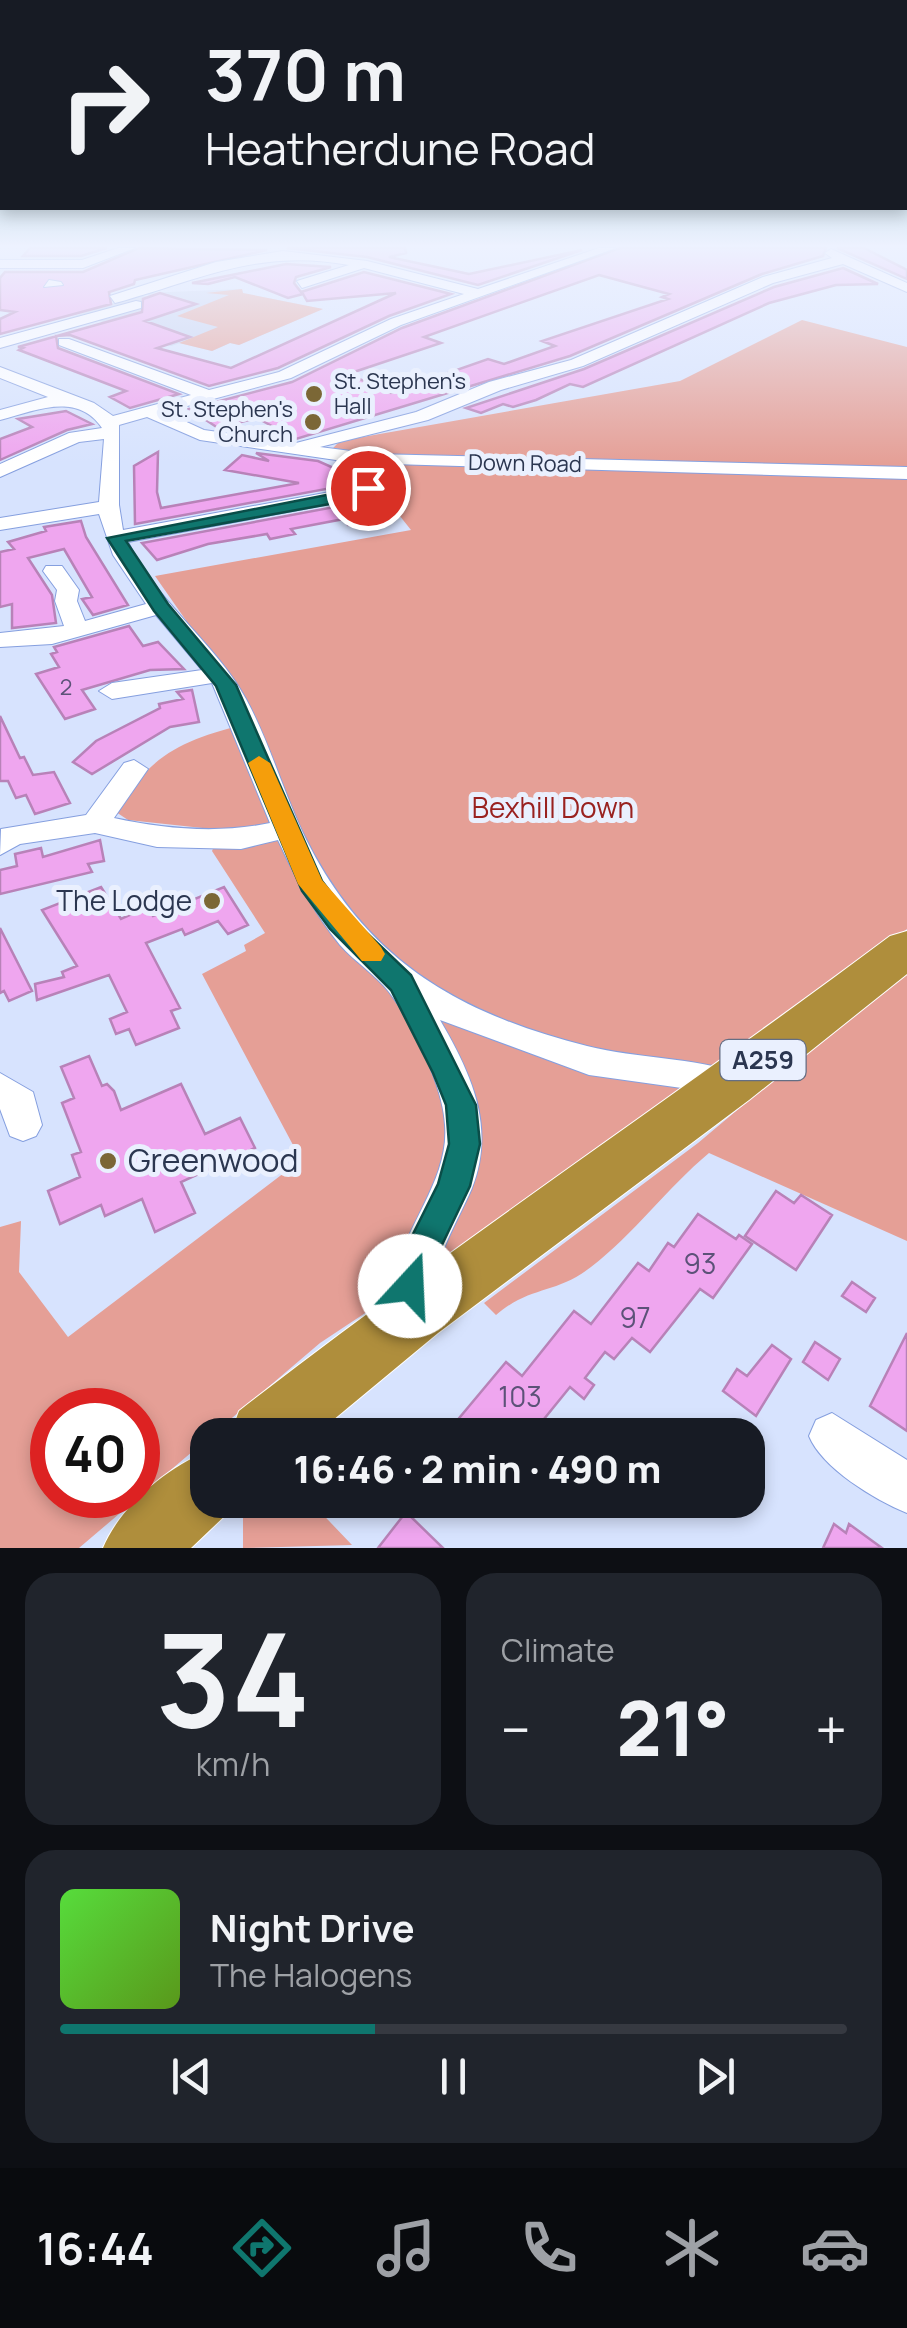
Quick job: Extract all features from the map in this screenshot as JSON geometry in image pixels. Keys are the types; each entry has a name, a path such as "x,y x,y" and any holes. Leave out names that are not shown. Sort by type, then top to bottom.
{"highway":[{"name":"A259","path":"284,1418 416,1312 730,1085 907,948"},
{"path":"138,1548 190,1501"}],"street":[{"path":"0,343 75,320"},
{"path":"0,471 75,438 150,412 284,375 401,320"},
{"path":"297,449 422,416 495,386 577,363 675,320"},
{"path":"64,342 209,396"},
{"path":"0,372 65,398 111,427"},
{"path":"0,415 65,398"},
{"name":"Down Road","path":"150,412 200,435 344,458 907,472"},
{"path":"111,427 105,506 116,538 161,607 217,674 237,708 311,884 340,922 401,983 461,1105 464,1144 454,1186 414,1266 410,1286 416,1312"},
{"path":"322,453 344,435"},
{"path":"116,538 365,492 368,488 344,458"},
{"path":"0,524 105,506"},
{"path":"54,571 68,590 66,602 77,630"},
{"path":"0,640 77,630 161,607"},
{"path":"112,691 138,682 217,674"},
{"path":"95,823 134,769"},
{"path":"4,835 95,823 157,837 240,839 285,829"},
{"path":"401,983 481,1022 590,1061 708,1076 730,1085"},
{"path":"0,1088 20,1103 24,1125"},
{"path":"832,1436 907,1489"}],"shaded area":[{"path":"62,320 96,320 13,344 4,340"},
{"path":"98,320 297,320 239,345 230,343 212,351 180,343 171,346"}],"green space":[{"path":"193,320 297,320 239,345 230,343 212,351 179,343 218,327"},
{"name":"Bexhill Down","path":"802,320 907,347 907,929 875,953 907,975 907,1241 709,1153 622,1240 578,1276 521,1299 496,1315 484,1303 698,1143 767,1085 442,1262 320,1343 232,1418 190,1418 190,1454 160,1479 160,1388 30,1388 30,1518 114,1518 79,1548 0,1548 0,1227 21,1221 19,1272 68,1337 301,1160 202,974 246,951 244,945 265,933 212,851 221,830 128,820 116,812 143,775 172,751 207,735 250,723 236,692 155,576 411,530 361,467 365,454 333,448 340,441 680,381"},
{"path":"243,1518 326,1518 352,1545 243,1548"}],"building":[{"path":"0,320 51,320 0,334"},
{"path":"113,320 147,320 190,337 157,348 231,368 336,320 380,320 278,368 209,386 70,335 57,336"},
{"path":"423,320 471,320 424,337 441,343 348,374 391,393 488,359 504,364 555,346 542,341 604,320 654,320 570,356 296,439 257,418 218,428 189,409 292,382"},
{"path":"697,320 731,320 583,387 570,384 536,400 513,407 503,404 481,413 466,408 584,369"},
{"path":"56,336 58,348 179,394 130,408 110,397 126,391 18,347"},
{"path":"66,411 92,424 67,430 0,460 0,439 32,427 18,419"},
{"path":"158,452 157,492 161,508 299,483 225,470 242,455 269,461 256,453 318,461 336,469 348,485 135,524 134,466"},
{"path":"361,502 374,517 365,519 367,522 348,525 344,519 291,529 295,534 270,539 267,534 208,544 157,560 142,543"},
{"path":"81,521 86,537 128,605 93,615 82,599 92,597 64,549 28,558 52,595 56,623 12,628 12,604 0,607 0,552 14,549 8,542 46,531 44,527"},
{"path":"129,626 143,646 158,642 184,669 150,670 82,690 95,709 65,719 36,674 59,667 51,654 57,652 54,647"},
{"path":"192,690 199,722 170,727 92,774 73,762 96,741 160,708 159,704 183,699 177,692"},
{"path":"0,716 20,758 24,757 33,775 54,772 70,803 35,814 26,795 16,798 8,781 0,781"},
{"path":"100,840 104,861 88,864 92,872 0,894 0,870 17,866 15,854 41,848 43,857"},
{"path":"101,887 121,919 147,907 153,916 224,887 248,925 228,934 218,921 185,935 182,929 146,943 180,1008 171,1011 179,1028 136,1045 129,1029 116,1034 110,1019 127,1012 109,975 37,1000 35,984 64,977 62,972 77,966 42,910"},
{"path":"0,928 32,991 9,1001 4,991 0,993"},
{"name":"Greenwood","path":"89,1056 102,1086 107,1084 114,1091 121,1110 181,1084 205,1134 240,1118 255,1148 181,1182 195,1213 155,1232 142,1199 105,1216 101,1205 60,1224 48,1191 80,1177 72,1155 81,1152 62,1103 74,1098 61,1067"},
{"path":"776,1191 794,1203 801,1195 832,1215 796,1270 745,1236"},
{"path":"698,1214 736,1239 739,1235 752,1244 713,1298 700,1289 650,1352 632,1338 614,1359 605,1352 585,1378 594,1385 584,1399 570,1387 545,1418 459,1418 506,1362 522,1376 574,1311 591,1324 638,1263 649,1271 668,1243 674,1247"},
{"path":"852,1282 875,1298 866,1312 842,1296"},
{"path":"907,1333 907,1431 870,1406"},
{"path":"815,1342 840,1359 828,1380 803,1362"},
{"path":"772,1345 791,1359 756,1416 723,1391 737,1369 747,1376"},
{"path":"401,1518 412,1518 443,1548 378,1548"},
{"path":"834,1524 846,1533 849,1524 882,1548 823,1548"}],"slow traffic":[{"path":"259,763 311,884 340,922 372,954"}],"place":[{"name":"St. Stephen's Hall","path":"314,394"},
{"name":"St. Stephen's Church","path":"313,422"},
{"name":"The Lodge","path":"212,901"},
{"name":"Greenwood","path":"108,1161"}],"route":[{"path":"368,488 357,494 116,538 161,607 226,685 311,884 340,922 401,983 461,1105 464,1144 454,1186 414,1266 410,1286"}]}
